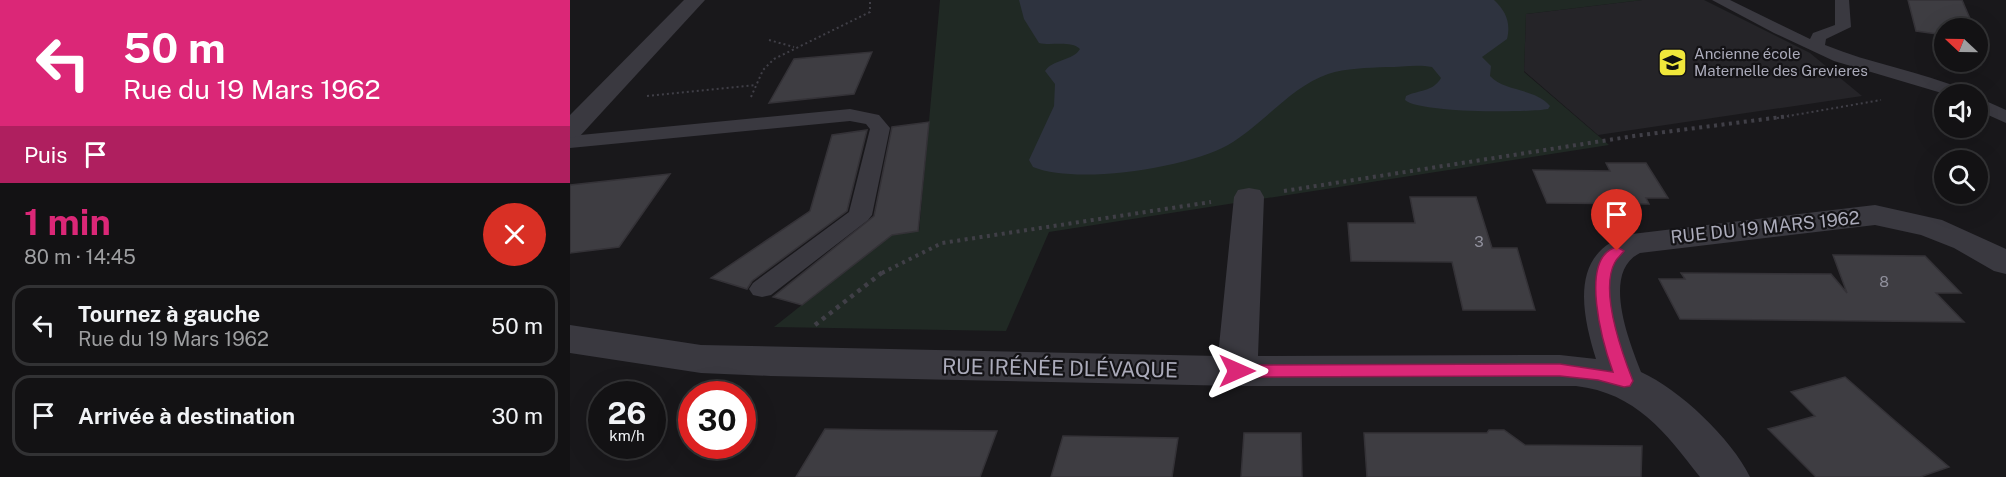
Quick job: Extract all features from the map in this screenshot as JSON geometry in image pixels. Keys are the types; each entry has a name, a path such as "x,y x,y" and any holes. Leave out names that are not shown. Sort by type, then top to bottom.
{"street":[{"path":"570,130 695,0"},
{"path":"1237,371 1249,197"},
{"name":"RUE DU 19 MARS 1962","path":"1624,381 1609,339 1604,274 1609,260 1617,251 1632,244 1875,215 1931,227 1966,241 2006,263"},
{"name":"RUE IRÉNÉE DLÉVAQUE","path":"570,339 701,359 771,362 1237,371 1560,370 1598,374 1624,381 1649,396 1678,422 1728,477"}],"lane":[{"path":"1719,0 1791,36 1840,57 1934,86"},
{"path":"1816,45 1819,36 1843,27 1842,0"},
{"path":"1988,108 2006,117"},
{"path":"570,142 850,115 872,119 880,128 860,214 762,289"}],"path":[{"path":"769,40 795,47"},
{"path":"598,101 756,85"},
{"path":"771,362 890,267 942,243 1129,212 1249,197 1634,136 1801,115 1934,94"}],"shaded area":[{"path":"940,0 1642,0 1526,14 1524,72 1609,145 1049,232 1006,331 774,327 890,235 919,231"},
{"name":"Ancienne école Maternelle des Grevieres","path":"1642,0 1704,0 1810,53 1862,96 1598,135 1524,71 1526,14"}],"water":[{"path":"1019,0 1494,0 1502,8 1508,33 1507,39 1482,57 1491,66 1490,76 1504,85 1544,100 1550,106 1548,109 1518,111 1451,110 1430,107 1405,100 1406,96 1438,83 1441,78 1432,67 1349,69 1314,80 1289,97 1241,137 1210,153 1160,167 1132,171 1103,174 1052,172 1033,167 1029,160 1054,106 1055,84 1045,71 1053,64 1073,56 1080,49 1066,44 1039,43 1024,19"}],"building":[{"path":"1908,0 1962,0 1970,18 1934,18 1934,34 1916,31"},
{"path":"872,52 854,94 769,103 794,59"},
{"path":"929,122 918,231 892,235 802,305 773,297 874,216 892,127"},
{"path":"867,130 847,211 752,281 747,289 711,278 810,211 832,135"},
{"path":"1606,163 1646,163 1668,198 1646,198 1649,204 1547,203 1533,170 1610,171"},
{"path":"670,174 619,247 570,253 570,185"},
{"path":"1410,197 1476,197 1492,248 1517,248 1535,310 1463,310 1452,262 1351,261 1348,223 1415,223"},
{"path":"1833,255 1925,256 1961,293 1936,293 1964,322 1680,319 1659,279 1685,279 1681,273 1831,274 1847,293"},
{"path":"1845,377 1949,467 1920,477 1816,477 1768,429 1815,416 1791,392"},
{"path":"825,429 997,431 980,477 796,477"},
{"path":"1489,430 1504,430 1525,445 1642,446 1641,477 1367,477 1364,433 1487,433"},
{"path":"1244,433 1301,433 1302,477 1241,477"},
{"path":"1063,436 1178,438 1172,477 1051,477"}],"place":[{"name":"Ancienne école Maternelle des Grevieres","path":"1673,62"}],"route":[{"path":"1237,371 1560,370 1598,374 1624,381 1609,339 1604,303 1604,274 1609,260 1617,251"}]}
